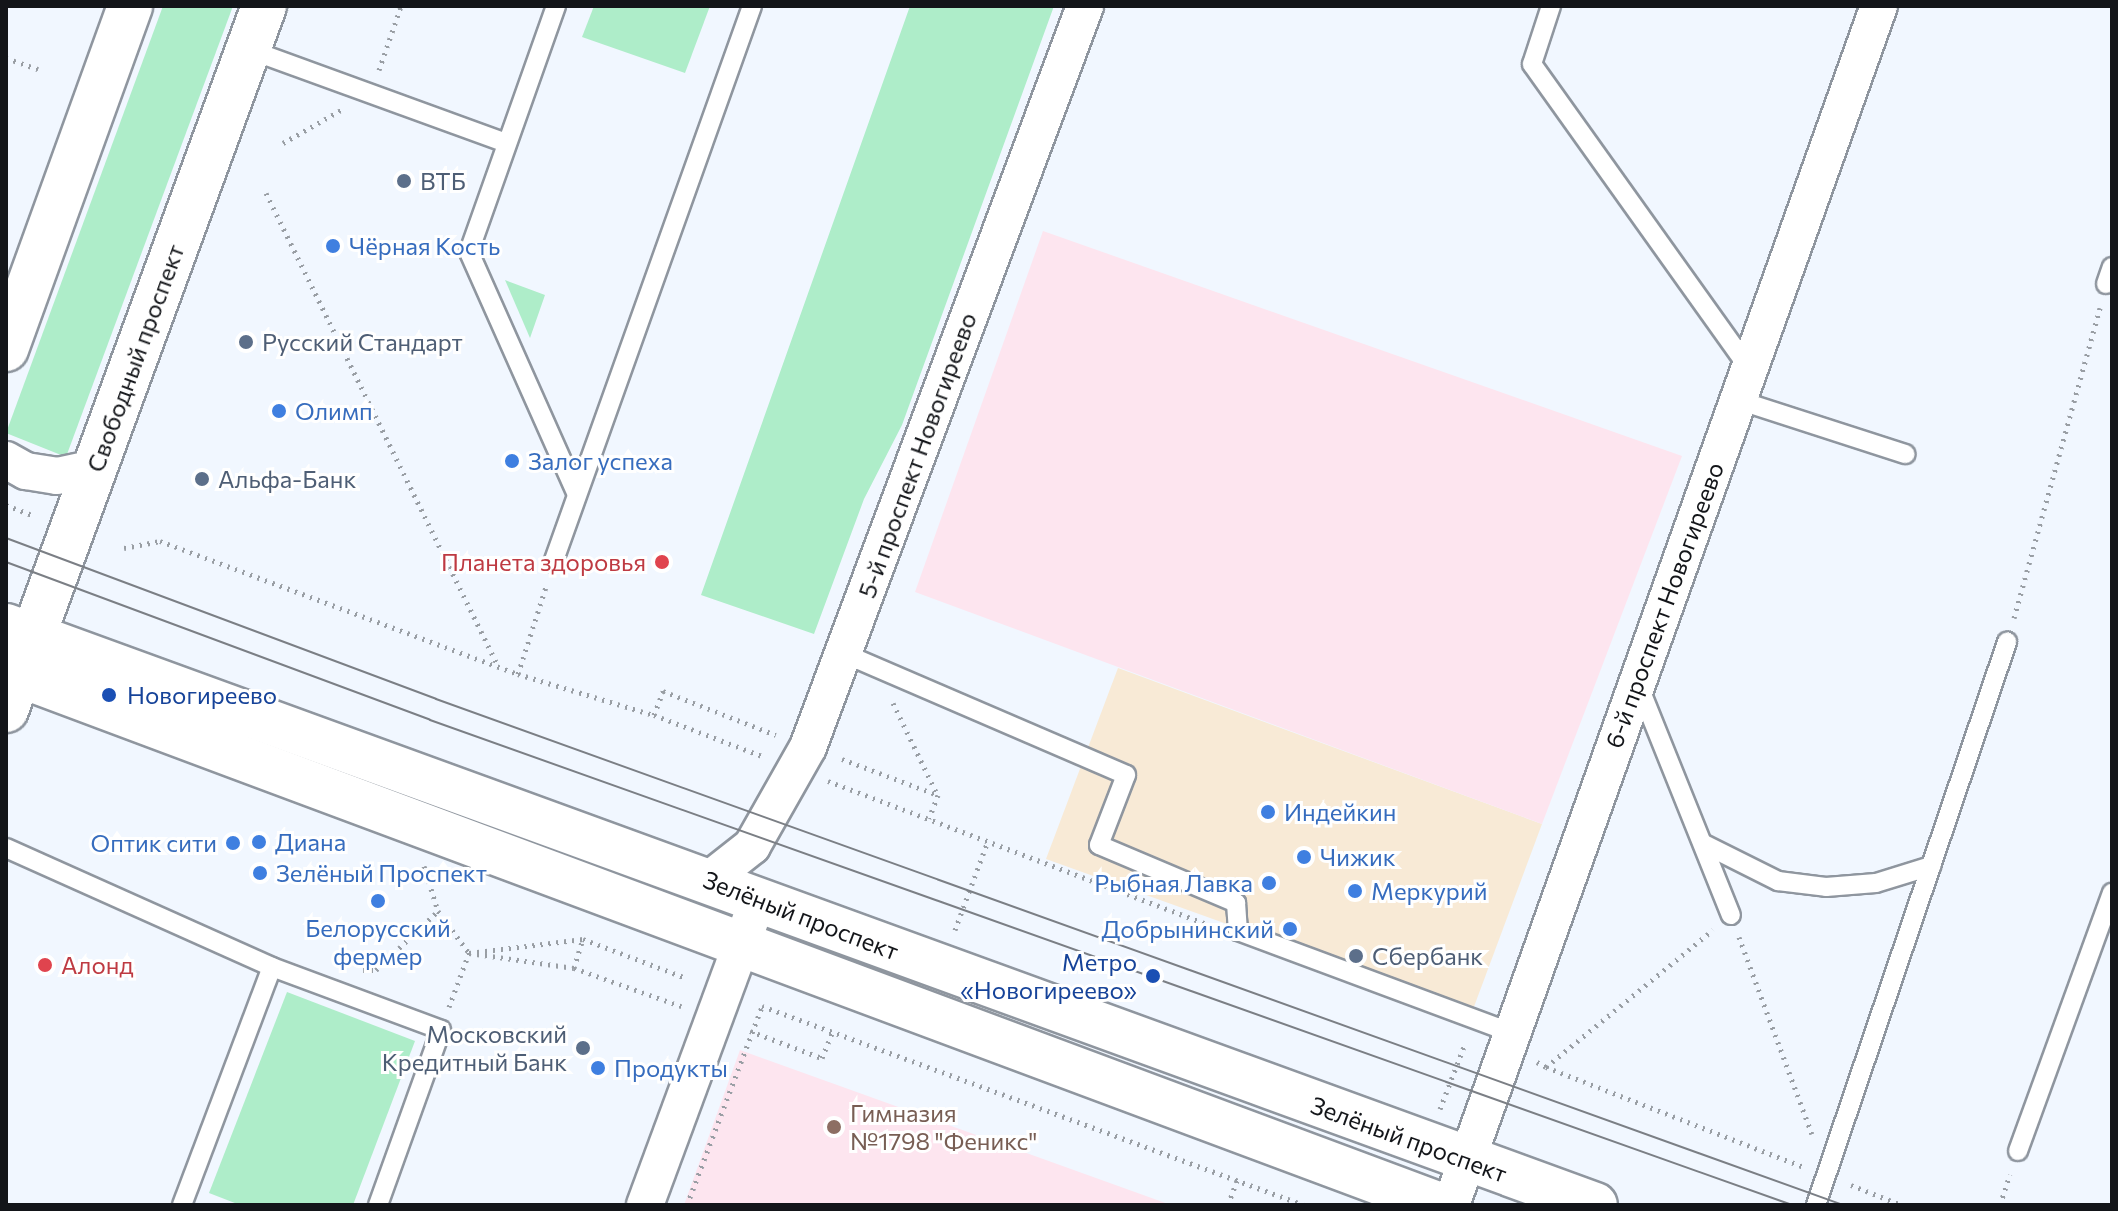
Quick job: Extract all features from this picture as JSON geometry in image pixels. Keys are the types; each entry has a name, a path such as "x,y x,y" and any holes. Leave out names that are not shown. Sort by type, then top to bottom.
{"main road":[{"path":"6,349 130,6"},
{"name":"Свободный проспект","path":"14,663 94,468 264,6"},
{"name":"Зелёный проспект","path":"14,663 709,880 1464,1160 1595,1205"},
{"name":"Зелёный проспект","path":"14,663 741,944 1440,1205"}],"street":[{"name":"5-й проспект Новогиреево","path":"709,880 752,846 860,660 1085,6"},
{"name":"6-й проспект Новогиреево","path":"1451,1205 1464,1160 1879,6"},
{"path":"6,460 26,471 57,476 94,468"},
{"path":"645,1205 758,899"}],"lane":[{"path":"556,6 469,252 576,492"},
{"path":"553,563 752,6"},
{"path":"1551,6 1532,64 1743,384 1905,454"},
{"path":"248,49 506,143"},
{"path":"1816,1205 2007,642"},
{"path":"860,660 1126,775 1099,845 1236,903 1238,931 1508,1039"},
{"path":"1636,681 1731,915"},
{"path":"1704,844 1778,881 1826,887 1876,883 1931,866"},
{"path":"6,848 272,967 441,1030 378,1205"},
{"path":"2018,1151 2112,893"},
{"path":"182,1205 272,967"}],"path":[{"path":"283,143 371,93 401,6"},
{"path":"6,58 38,69"},
{"path":"266,193 498,666"},
{"path":"2007,642 2109,276"},
{"path":"6,505 43,518"},
{"path":"124,548 160,541 518,674 654,715 764,757"},
{"path":"518,674 553,563"},
{"path":"860,660 938,795"},
{"path":"822,779 910,811"},
{"path":"424,865 438,911 469,953 574,968 688,1008"},
{"path":"346,969 376,970 438,911"},
{"path":"1546,1067 1731,915 1827,1176"},
{"path":"469,953 583,939 686,978"},
{"path":"574,968 583,939"},
{"path":"441,1030 469,953"},
{"path":"687,1205 762,1006 1304,1205"},
{"path":"748,1031 822,1058 833,1031"},
{"path":"1435,1121 1467,1038"},
{"path":"1508,1039 1546,1067 1902,1205"},
{"path":"1228,1205 1237,1180"}],"shaded area":[{"path":"1043,231 1682,456 1542,824 915,592"},
{"path":"1118,668 1542,824 1472,1012 1046,859"},
{"name":"Гимназия №1798 \"Феникс\"","path":"740,1050 1171,1205 684,1205"}],"green space":[{"path":"163,6 233,6 66,457 6,433"},
{"path":"594,6 710,6 685,73 582,37"},
{"path":"910,6 1054,6 902,425 864,499 814,634 701,595"},
{"path":"505,280 545,295 530,338"},
{"path":"287,992 415,1041 353,1205 240,1205 209,1193"}],"tram line":[{"path":"6,538 436,699 1843,1205"},
{"path":"6,562 430,720 1792,1205"}],"place":[{"name":"ВТБ","path":"404,181"},
{"name":"Чёрная Кость","path":"333,246"},
{"name":"Русский Стандарт","path":"246,342"},
{"name":"Олимп","path":"279,411"},
{"name":"Залог успеха","path":"512,461"},
{"name":"Альфа-Банк","path":"202,479"},
{"name":"Планета здоровья","path":"662,562"},
{"name":"Новогиреево","path":"109,695"},
{"name":"Индейкин","path":"1268,812"},
{"name":"Диана","path":"259,842"},
{"name":"Оптик сити","path":"233,843"},
{"name":"Чижик","path":"1304,857"},
{"name":"Зелёный Проспект","path":"260,873"},
{"name":"Рыбная Лавка","path":"1269,883"},
{"name":"Меркурий","path":"1355,891"},
{"name":"Белорусский фермер","path":"378,901"},
{"name":"Добрынинский","path":"1290,929"},
{"name":"Сбербанк","path":"1356,956"},
{"name":"Алонд","path":"45,965"},
{"name":"Метро «Новогиреево»","path":"1153,976"},
{"name":"Московский Кредитный Банк","path":"583,1048"},
{"name":"Продукты","path":"598,1068"},
{"name":"Гимназия №1798 \"Феникс\"","path":"834,1127"}]}
